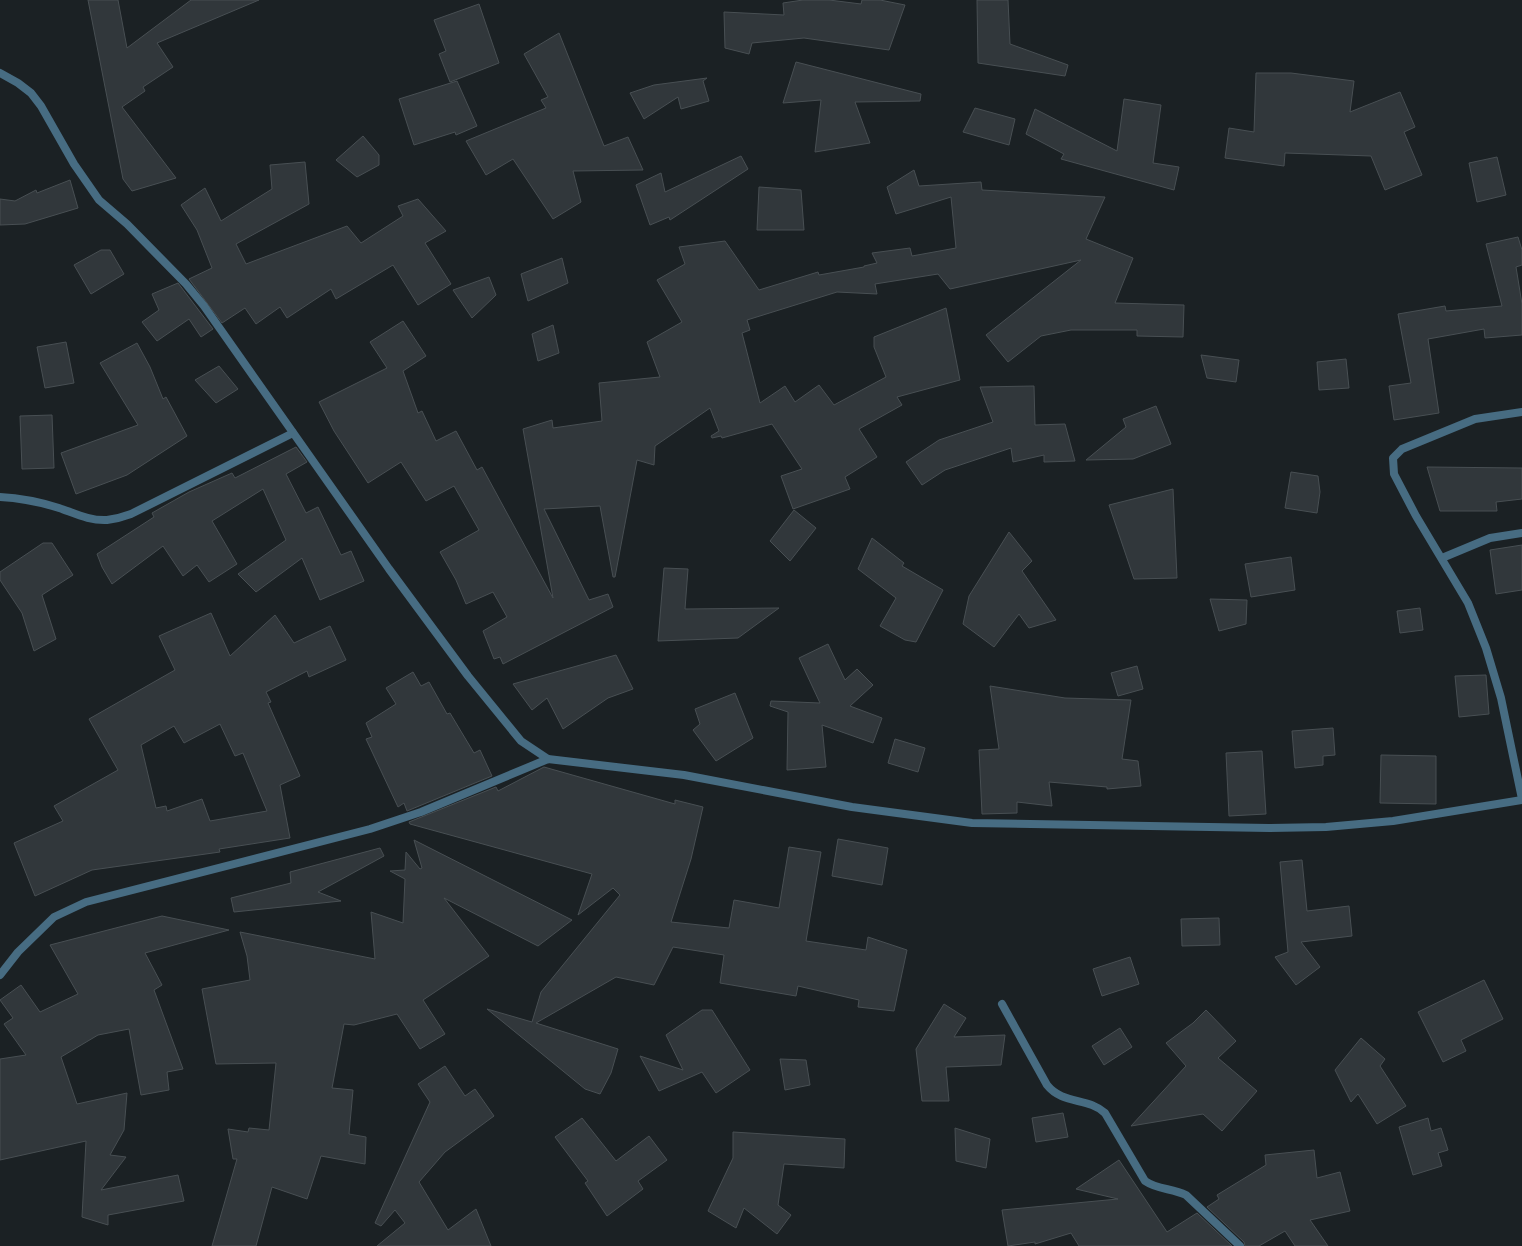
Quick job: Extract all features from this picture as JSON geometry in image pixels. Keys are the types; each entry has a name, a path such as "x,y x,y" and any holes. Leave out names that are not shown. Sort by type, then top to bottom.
{"street":[{"path":"0,73 18,82 32,93 74,164 99,200 127,224 186,284 222,330 389,569 473,682 522,741 548,759 684,775 852,807 972,823 1269,828 1326,826 1393,821 1522,800 1500,698 1486,648 1468,603 1416,516 1394,474 1393,458 1402,449 1475,419 1522,412"},
{"path":"0,497 57,507 90,519 106,520 119,518 131,514 293,433"},
{"path":"1442,558 1490,538 1522,533"},
{"path":"0,975 18,952 54,917 86,902 370,829 421,812 548,759"},
{"path":"1002,1004 1047,1085 1054,1094 1063,1098 1098,1107 1105,1113 1145,1181 1154,1188 1177,1191 1186,1195 1240,1246"}],"building":[{"path":"88,0 118,0 127,48 191,0 259,0 157,43 173,67 143,87 145,91 122,107 176,178 132,191 123,179"},
{"path":"803,0 829,0 861,4 862,0 880,0 905,5 889,50 804,38 752,43 749,54 725,48 724,12 784,15 783,3"},
{"path":"977,0 1008,0 1010,44 1068,65 1065,76 978,63"},
{"path":"479,4 499,63 450,82 439,54 446,51 434,20"},
{"path":"559,33 604,146 628,137 643,170 573,171 581,202 553,219 513,159 486,175 466,141 546,108 541,100 548,97 524,54"},
{"path":"796,62 921,94 920,101 855,102 870,143 815,152 821,100 783,103"},
{"path":"1256,73 1291,73 1354,81 1350,112 1400,92 1415,127 1404,132 1422,175 1385,190 1371,156 1285,153 1284,166 1225,158 1229,128 1254,132"},
{"path":"707,78 703,81 709,101 681,109 678,97 644,119 630,93 654,85"},
{"path":"457,81 477,126 456,135 455,132 414,145 399,99"},
{"path":"1124,99 1161,105 1153,163 1179,167 1174,190 1061,159 1064,154 1026,134 1035,109 1117,151"},
{"path":"975,108 1015,119 1009,145 963,132"},
{"path":"363,136 379,155 379,165 357,177 336,160"},
{"path":"741,156 748,169 670,220 669,217 650,225 636,185 661,173 665,192"},
{"path":"1497,157 1506,195 1477,202 1469,163"},
{"path":"305,162 309,204 236,244 246,264 347,226 361,243 403,216 398,206 418,199 446,231 425,243 451,284 418,305 393,265 336,299 331,289 287,318 280,307 256,324 245,308 222,323 189,279 212,268 197,230 181,205 205,188 221,221 272,189 270,165"},
{"path":"914,170 919,186 981,182 982,190 1105,197 1086,239 1133,258 1115,303 1184,305 1183,337 1137,336 1137,330 1071,330 1041,336 1008,362 986,335 1081,260 950,289 938,274 875,284 877,294 837,292 747,320 750,330 742,333 760,403 785,386 795,402 819,385 834,405 886,377 874,347 874,337 946,308 960,380 897,397 902,405 859,429 877,457 845,477 850,489 793,509 781,476 802,469 772,424 722,438 721,436 712,438 711,436 719,431 710,408 655,446 654,465 637,460 615,577 613,577 600,506 544,509 589,600 608,594 613,607 503,664 500,657 494,659 483,631 507,617 493,592 466,604 456,580 440,552 479,530 454,486 426,501 401,462 368,483 334,431 319,402 387,368 370,342 403,321 426,356 403,371 418,413 422,411 436,441 456,431 477,470 482,467 553,598 523,429 552,420 553,428 602,421 599,383 660,377 647,342 682,322 657,280 685,264 679,247 725,241 759,290 818,272 819,275 864,267 877,263 872,253 910,248 912,256 956,248 951,197 896,214 887,187"},
{"path":"70,180 78,208 25,224 0,225 0,199 15,201 36,190 37,193"},
{"path":"759,187 801,190 804,230 757,230"},
{"path":"1518,237 1522,250 1522,265 1516,267 1522,304 1522,335 1485,338 1484,329 1428,339 1439,413 1394,420 1389,386 1411,383 1398,314 1445,306 1446,311 1502,306 1486,244"},
{"path":"101,250 110,250 124,274 91,294 74,265"},
{"path":"562,258 568,283 528,301 521,274"},
{"path":"489,277 496,295 472,318 453,290"},
{"path":"178,283 213,329 201,337 189,319 157,341 142,322 159,310 152,294"},
{"path":"553,325 559,353 538,361 532,334"},
{"path":"66,342 74,383 45,388 37,347"},
{"path":"137,343 150,367 163,399 166,397 187,436 127,475 76,494 61,453 138,425 100,363"},
{"path":"1201,355 1239,360 1236,382 1207,378"},
{"path":"1346,359 1349,388 1319,390 1317,362"},
{"path":"219,366 238,389 216,403 195,380"},
{"path":"1034,386 1035,425 1065,424 1075,461 1044,462 1044,455 1013,462 1011,448 945,470 922,485 906,462 939,440 993,422 980,387"},
{"path":"1156,406 1171,444 1133,459 1086,460 1126,427 1123,419"},
{"path":"52,415 54,468 22,469 20,416"},
{"path":"296,447 307,462 286,474 306,513 318,507 341,555 351,551 364,581 320,600 302,558 256,592 238,574 286,540 263,489 212,521 237,564 209,582 197,565 183,576 163,546 112,584 102,567 97,554 154,517 152,513 189,492 232,473 235,478"},
{"path":"1427,467 1522,468 1522,499 1496,502 1497,511 1440,511"},
{"path":"1291,472 1318,476 1320,492 1317,513 1285,508"},
{"path":"1173,489 1177,578 1134,579 1109,505"},
{"path":"794,510 816,528 790,561 770,541"},
{"path":"1009,532 1032,561 1022,571 1056,620 1029,628 1019,614 994,647 963,624 969,596"},
{"path":"872,538 904,563 902,566 943,590 916,642 905,640 880,626 896,598 858,569"},
{"path":"43,543 52,543 73,575 42,595 56,639 34,651 22,613 0,580 0,572"},
{"path":"1522,545 1522,590 1496,594 1490,550"},
{"path":"1291,557 1295,590 1251,597 1245,564"},
{"path":"664,568 688,569 685,609 779,608 738,638 658,641"},
{"path":"1210,599 1247,600 1246,624 1219,631"},
{"path":"1420,608 1423,630 1400,633 1397,611"},
{"path":"211,613 230,656 275,615 294,643 330,626 346,660 309,677 307,671 266,692 271,702 268,703 300,776 280,785 290,838 219,849 220,852 92,870 35,896 14,843 63,821 54,806 118,770 89,719 175,670 159,636","holes":["220,724 235,756 243,753 267,811 210,821 202,799 167,811 166,806 156,808 141,745 174,726 184,743"]},
{"path":"828,644 845,680 857,669 873,685 850,706 882,718 873,743 822,725 826,767 787,770 788,712 770,706 771,701 820,703 799,658"},
{"path":"616,655 633,689 608,698 563,729 547,698 532,710 513,684"},
{"path":"1137,666 1143,689 1118,696 1111,673"},
{"path":"413,672 421,686 429,682 447,714 450,713 474,753 480,750 492,776 407,811 404,803 398,807 366,739 372,737 366,723 396,704 386,688"},
{"path":"1486,675 1489,714 1459,717 1455,676"},
{"path":"990,686 1065,698 1131,700 1122,759 1138,761 1141,786 1107,789 1107,787 1049,782 1052,806 1017,802 1017,813 982,814 979,750 999,749"},
{"path":"735,693 753,738 716,761 693,730 700,724 695,709"},
{"path":"1333,728 1335,755 1323,756 1323,765 1295,768 1292,731"},
{"path":"895,739 925,748 918,772 888,763"},
{"path":"1262,751 1266,814 1229,816 1226,753"},
{"path":"1381,755 1436,756 1436,804 1380,803"},
{"path":"544,767 675,804 675,800 703,807 691,859 671,922 729,928 734,900 779,908 789,847 821,852 806,941 866,950 868,937 907,950 894,1011 858,1007 859,1000 798,986 796,996 720,983 724,955 673,947 654,985 616,977 536,1023 618,1049 611,1073 600,1094 585,1089 487,1009 532,1022 541,992 620,895 613,888 578,915 592,874 410,824 409,822 496,787 498,791"},
{"path":"838,839 888,848 882,885 832,876"},
{"path":"414,840 572,920 538,946 444,898 489,956 423,1000 445,1034 420,1049 397,1014 354,1025 344,1024 332,1088 353,1090 349,1134 366,1137 365,1164 321,1156 307,1199 272,1187 256,1246 212,1246 237,1159 233,1159 228,1129 248,1132 249,1128 269,1130 276,1063 216,1064 202,989 250,980 247,956 240,932 375,959 371,912 403,923 405,879 390,871 405,870 406,852 420,869 422,868"},
{"path":"380,848 384,856 318,892 341,901 234,912 231,898 291,883 290,872"},
{"path":"1302,860 1307,911 1349,906 1352,936 1301,942 1320,967 1296,985 1275,957 1288,952 1280,862"},
{"path":"162,916 229,930 145,953 162,985 154,990 183,1069 167,1072 169,1090 141,1095 129,1029 98,1035 61,1057 77,1104 127,1093 124,1130 110,1155 126,1157 101,1190 178,1175 184,1201 108,1215 108,1225 82,1217 86,1141 0,1160 0,1059 26,1055 4,1024 13,1018 0,1000 21,985 40,1012 78,994 50,945"},
{"path":"1219,918 1220,945 1182,946 1181,919"},
{"path":"1130,957 1139,984 1102,996 1093,969"},
{"path":"1484,980 1503,1019 1461,1040 1466,1051 1443,1062 1418,1012"},
{"path":"944,1004 966,1018 954,1037 1005,1035 1001,1065 946,1067 949,1101 922,1101 916,1049"},
{"path":"702,1010 712,1010 750,1070 716,1093 702,1072 659,1091 640,1056 683,1070 666,1035"},
{"path":"1206,1010 1236,1041 1218,1058 1257,1091 1222,1131 1203,1114 1131,1126 1186,1066 1166,1043 1193,1023"},
{"path":"1120,1028 1132,1047 1104,1065 1092,1046"},
{"path":"1361,1038 1385,1059 1380,1066 1406,1106 1377,1124 1358,1094 1351,1102 1335,1070"},
{"path":"780,1059 806,1060 810,1085 785,1090"},
{"path":"445,1066 465,1096 475,1089 494,1116 445,1152 419,1182 448,1230 476,1209 491,1246 377,1246 405,1223 395,1210 381,1226 375,1223 430,1102 418,1084"},
{"path":"1063,1113 1068,1137 1036,1142 1032,1118"},
{"path":"582,1118 616,1161 649,1136 667,1160 638,1181 643,1189 607,1216 585,1183 588,1181 555,1137"},
{"path":"1428,1118 1431,1131 1441,1128 1448,1150 1438,1153 1442,1166 1413,1175 1399,1127"},
{"path":"955,1128 990,1139 986,1168 956,1161"},
{"path":"733,1132 845,1139 844,1168 784,1164 778,1205 791,1215 777,1234 744,1208 736,1228 708,1211 733,1158"},
{"path":"1314,1150 1317,1178 1340,1172 1350,1211 1310,1220 1328,1246 1295,1246 1285,1231 1259,1246 1245,1246 1244,1242 1207,1207 1219,1199 1217,1195 1266,1165 1265,1155"},
{"path":"1119,1160 1167,1232 1197,1213 1232,1246 1079,1246 1071,1233 1035,1244 1035,1242 1008,1246 1002,1210 1118,1199 1076,1189"}]}
